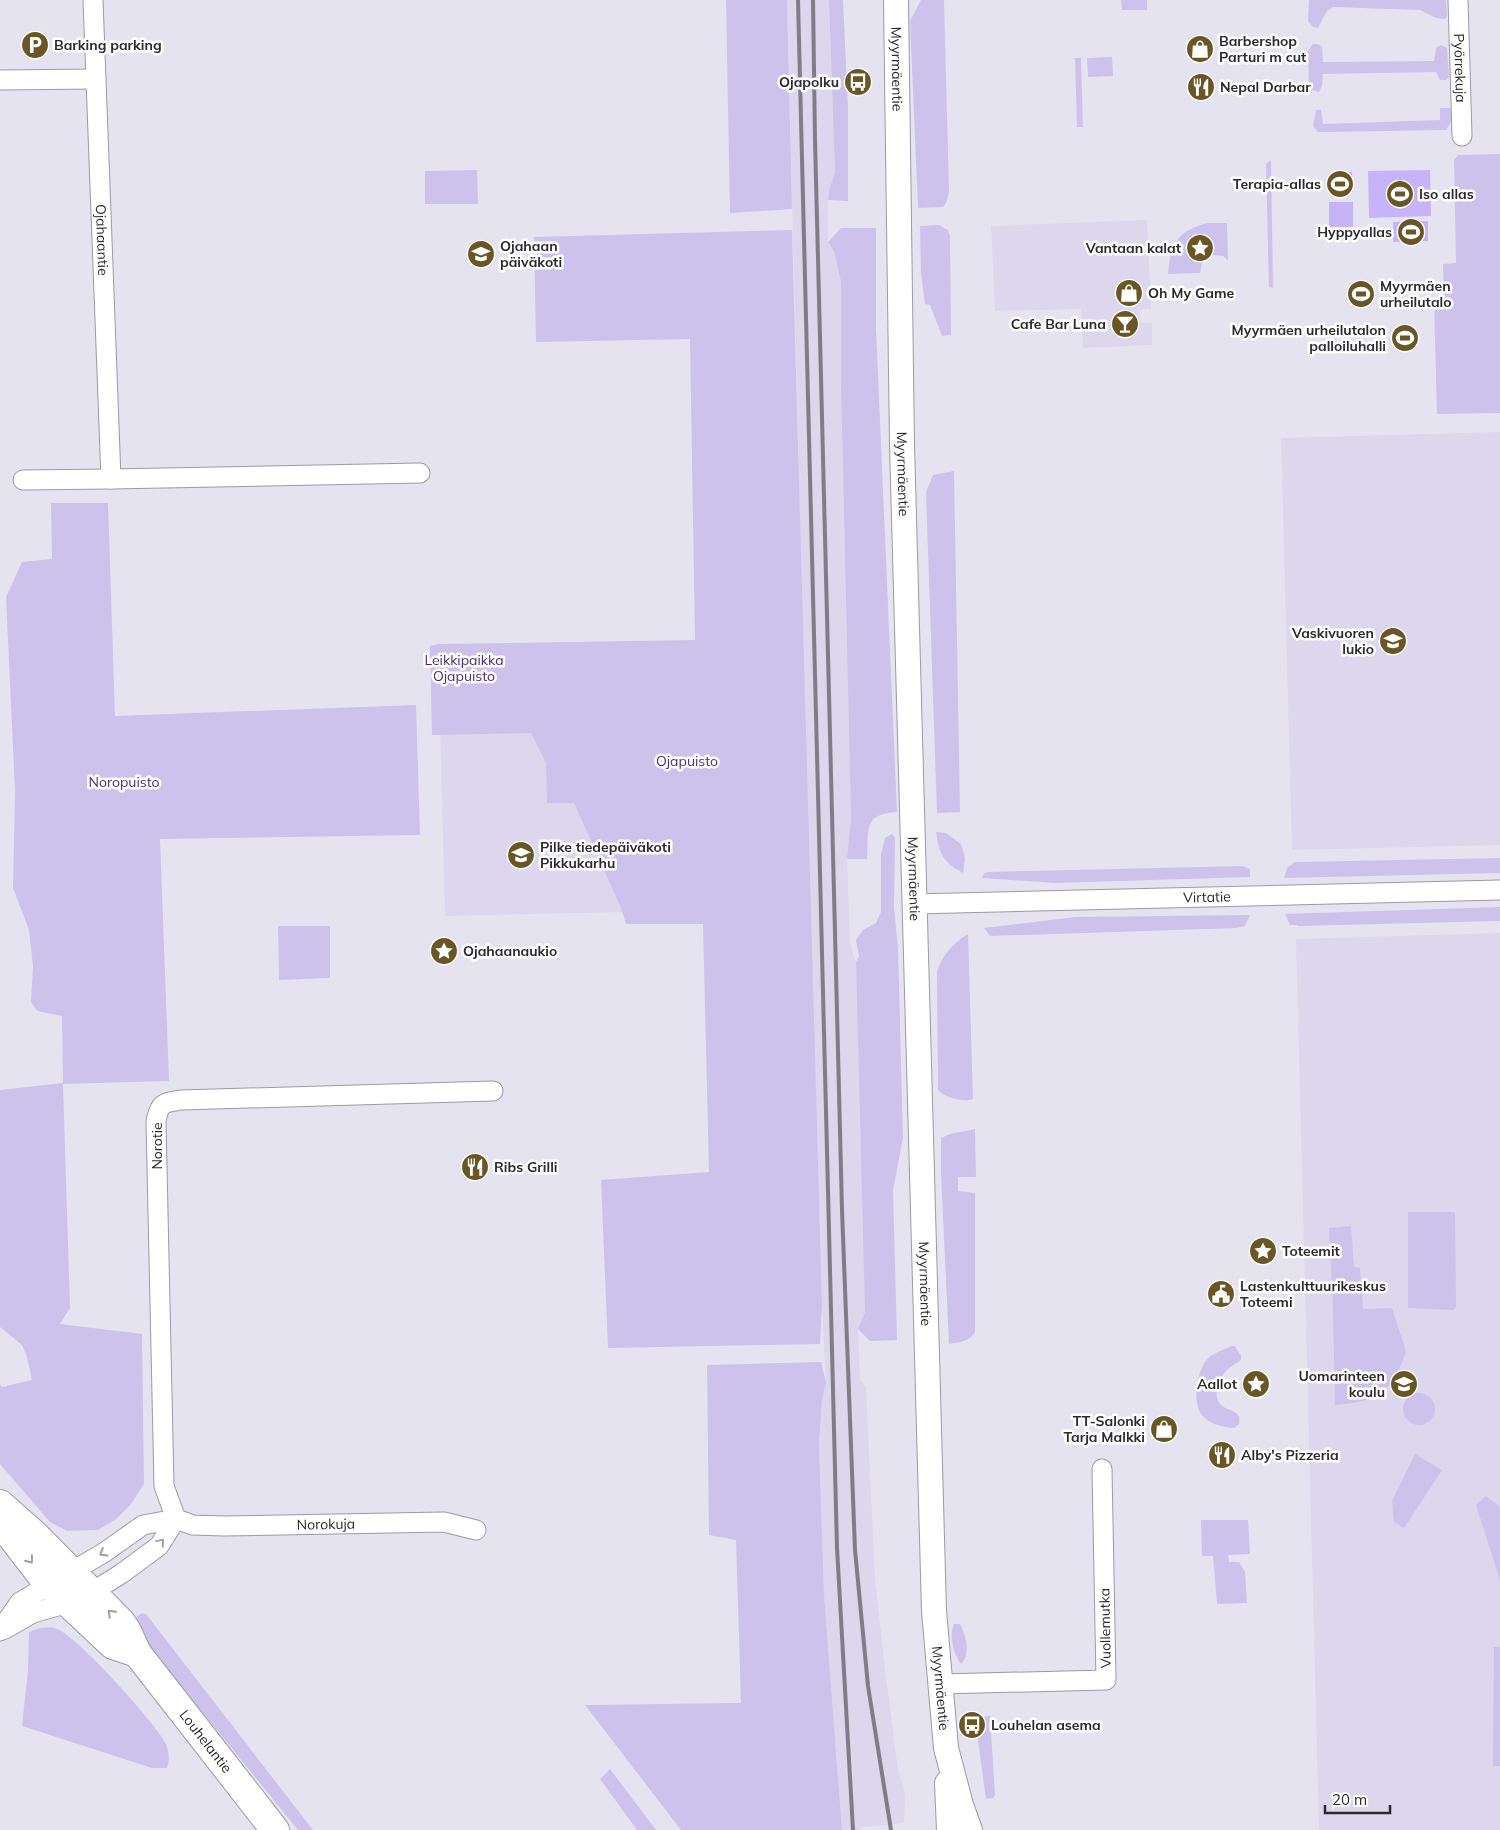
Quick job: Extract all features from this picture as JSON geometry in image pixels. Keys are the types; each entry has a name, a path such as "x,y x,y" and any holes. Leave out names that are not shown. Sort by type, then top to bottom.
{"main road":[{"name":"Louhelantie","path":"0,1504 36,1536 60,1578"},
{"name":"Louhelantie","path":"0,1522 80,1598 127,1631 137,1654 275,1830"}],"street":[{"name":"Ojahaantie","path":"93,0 111,479"},
{"name":"Myyrmäentie","path":"896,0 902,445 934,1611 948,1757 948,1830"},
{"name":"Pyörrekuja","path":"1458,0 1462,136"},
{"path":"0,80 96,79"},
{"path":"23,480 420,473"},
{"name":"Virtatie","path":"914,904 1500,890"},
{"name":"Norotie","path":"176,1519 164,1486 156,1121 159,1108 164,1103 181,1100 493,1091"},
{"name":"Vuollemutka","path":"940,1684 1106,1680 1102,1469"},
{"path":"0,1631 33,1613 80,1598 128,1569 159,1546 176,1519"},
{"name":"Norokuja","path":"0,1631 20,1602 105,1552 143,1525 176,1519 193,1525 224,1526 444,1522 476,1530"},
{"name":"Myyrmäentie","path":"948,1757 970,1830"}],"shaded area":[{"path":"787,0 829,0 835,172 828,200 828,242 834,251 841,282 841,384 851,819 847,859 850,943 856,962 863,1219 865,1312 858,1329 860,1379 866,1387 875,1580 898,1770 905,1793 904,1823 863,1827 859,1830 842,1830 824,1594 819,1444 822,1400 826,1382 822,1306 807,804"},
{"name":"Iso allas","path":"1430,170 1431,216 1369,218 1368,171"},
{"name":"Terapia-allas","path":"1340,172 1352,172 1353,192 1343,193 1343,188 1338,188 1338,193 1328,192 1327,181 1340,180"},
{"path":"1329,202 1353,202 1353,227 1329,227"},
{"path":"1147,220 1151,309 1140,310 1140,322 1152,323 1152,345 1083,348 1081,309 995,311 991,226"},
{"name":"Hyppyallas","path":"1428,221 1428,241 1393,242 1393,222"},
{"name":"Vaskivuoren lukio","path":"1500,432 1500,845 1292,850 1281,438"},
{"name":"Pilke tiedepäiväkoti Pikkukarhu","path":"541,723 574,803 623,912 445,916 440,726"},
{"name":"Uomarinteen koulu","path":"1500,933 1500,1830 1319,1830 1296,939"}],"green space":[{"path":"726,0 787,0 792,209 730,213"},
{"path":"829,0 843,0 848,107 848,201 828,200 835,172"},
{"path":"921,0 944,0 949,192 943,207 918,208 910,21"},
{"path":"1121,0 1147,0 1147,10 1122,10"},
{"path":"1309,0 1446,0 1447,17 1445,19 1436,18 1420,10 1333,7 1327,11 1318,28 1313,27 1308,21"},
{"path":"1313,44 1318,44 1322,47 1323,62 1434,61 1436,48 1441,45 1447,48 1449,77 1446,80 1440,80 1436,72 1323,74 1322,86 1319,92 1312,90 1309,86 1308,51"},
{"path":"1112,57 1113,76 1088,77 1087,58"},
{"path":"1075,58 1081,58 1083,127 1077,127"},
{"path":"1440,108 1451,108 1451,122 1446,130 1318,132 1313,126 1316,110 1321,110 1323,124 1440,120"},
{"path":"1500,154 1500,413 1437,414 1434,301 1444,300 1443,264 1456,263 1454,160 1458,155"},
{"path":"1271,160 1273,288 1269,287 1266,164"},
{"path":"477,170 478,204 425,204 425,171"},
{"path":"1208,223 1227,223 1228,260 1223,256 1212,255 1202,262 1200,273 1168,274 1171,254 1178,240 1189,230"},
{"path":"939,225 948,230 950,236 951,335 942,336 930,305 925,304 921,273 920,226"},
{"path":"841,228 876,228 876,329 897,812 886,813 873,820 868,832 867,859 847,859 851,819 841,384 841,282 834,251 828,242"},
{"name":"Ojapuisto","path":"792,230 822,1306 820,1344 608,1348 601,1180 709,1172 703,924 626,924 621,908 574,803 547,803 546,763 531,733 432,735 430,646 439,644 695,640 690,339 536,342 534,237"},
{"path":"954,471 960,812 937,813 926,492 933,475"},
{"name":"Noropuisto","path":"51,503 108,503 115,716 416,705 420,835 160,839 169,1081 63,1084 70,1308 60,1324 142,1334 144,1484 131,1504 116,1519 98,1530 67,1531 50,1522 0,1464 0,1384 2,1387 32,1380 27,1357 22,1345 0,1327 0,1090 63,1083 62,1016 37,1011 31,1002 33,966 29,930 13,888 15,790 6,597 22,562 52,559"},
{"path":"936,832 946,833 961,844 965,858 963,873 943,857"},
{"path":"892,834 895,838 894,907 898,949 903,1138 893,1190 897,1340 870,1341 858,1329 865,1312 856,962 859,956 856,940 863,930 876,923 881,912 881,854 885,838"},
{"path":"1500,858 1500,873 1284,878 1287,868 1295,862"},
{"path":"1243,866 1250,869 1250,877 1055,883 982,878 984,873 989,872"},
{"path":"1500,907 1500,921 1298,926 1290,925 1285,914"},
{"path":"1250,915 1245,926 1236,928 990,936 984,928 1075,917"},
{"path":"278,926 330,926 330,978 279,980"},
{"path":"968,934 973,1099 960,1100 949,1097 938,1090 937,972 949,950"},
{"path":"975,1129 976,1177 958,1177 958,1191 975,1193 975,1332 967,1340 949,1344 941,1138 950,1134"},
{"path":"1408,1212 1455,1213 1456,1307 1453,1310 1408,1308"},
{"path":"1351,1226 1354,1267 1360,1268 1363,1309 1392,1308 1406,1351 1400,1367 1386,1389 1363,1401 1335,1405 1329,1228"},
{"path":"1235,1346 1241,1356 1241,1360 1225,1373 1219,1382 1217,1397 1222,1406 1239,1417 1239,1424 1234,1428 1220,1426 1206,1419 1200,1412 1196,1393 1202,1367 1207,1359 1213,1354"},
{"path":"821,1362 826,1382 822,1400 819,1444 824,1594 842,1830 681,1830 585,1705 741,1703 736,1540 709,1535 707,1365"},
{"path":"1419,1393 1431,1397 1435,1409 1431,1421 1419,1425 1407,1421 1403,1409 1407,1397"},
{"path":"1415,1454 1442,1470 1404,1528 1394,1522 1392,1501"},
{"path":"1486,1496 1500,1507 1500,1580 1476,1505"},
{"path":"1201,1520 1248,1520 1250,1554 1228,1555 1229,1562 1239,1562 1245,1572 1247,1603 1217,1604 1213,1556 1202,1556"},
{"path":"142,1613 146,1614 313,1830 298,1830 168,1670 131,1621"},
{"path":"954,1624 960,1624 966,1639 966,1655 961,1664 953,1644 952,1633"},
{"path":"40,1628 55,1628 65,1634 79,1645 113,1679 146,1716 165,1742 169,1755 167,1768 152,1768 22,1726 28,1671 29,1632"},
{"path":"1494,1647 1500,1647 1500,1766 1493,1766"},
{"path":"990,1716 995,1795 993,1798 986,1799 975,1718"},
{"path":"610,1769 656,1830 637,1830 600,1779"}],"railway":[{"path":"798,0 837,1548 853,1830"},
{"path":"813,0 842,1210 855,1550 868,1686 891,1830"}],"place":[{"name":"Barking parking","path":"35,45"},
{"name":"Barbershop Parturi m cut","path":"1200,49"},
{"name":"Ojapolku","path":"858,82"},
{"name":"Nepal Darbar","path":"1201,87"},
{"name":"Terapia-allas","path":"1340,184"},
{"name":"Iso allas","path":"1400,194"},
{"name":"Hyppyallas","path":"1411,232"},
{"name":"Vantaan kalat","path":"1200,248"},
{"name":"Ojahaan päiväkoti","path":"481,254"},
{"name":"Oh My Game","path":"1129,293"},
{"name":"Myyrmäen urheilutalo","path":"1361,294"},
{"name":"Cafe Bar Luna","path":"1125,324"},
{"name":"Myyrmäen urheilutalon palloiluhalli","path":"1405,338"},
{"name":"Vaskivuoren lukio","path":"1393,641"},
{"name":"Pilke tiedepäiväkoti Pikkukarhu","path":"521,855"},
{"name":"Ojahaanaukio","path":"444,951"},
{"name":"Ribs Grilli","path":"475,1167"},
{"name":"Toteemit","path":"1263,1251"},
{"name":"Lastenkulttuurikeskus Toteemi","path":"1221,1294"},
{"name":"Aallot","path":"1256,1384"},
{"name":"Uomarinteen koulu","path":"1404,1384"},
{"name":"TT-Salonki Tarja Malkki","path":"1164,1429"},
{"name":"Alby's Pizzeria","path":"1222,1455"},
{"name":"Louhelan asema","path":"972,1725"}],"park label":[{"name":"Leikkipaikka Ojapuisto","path":"464,668"}]}
